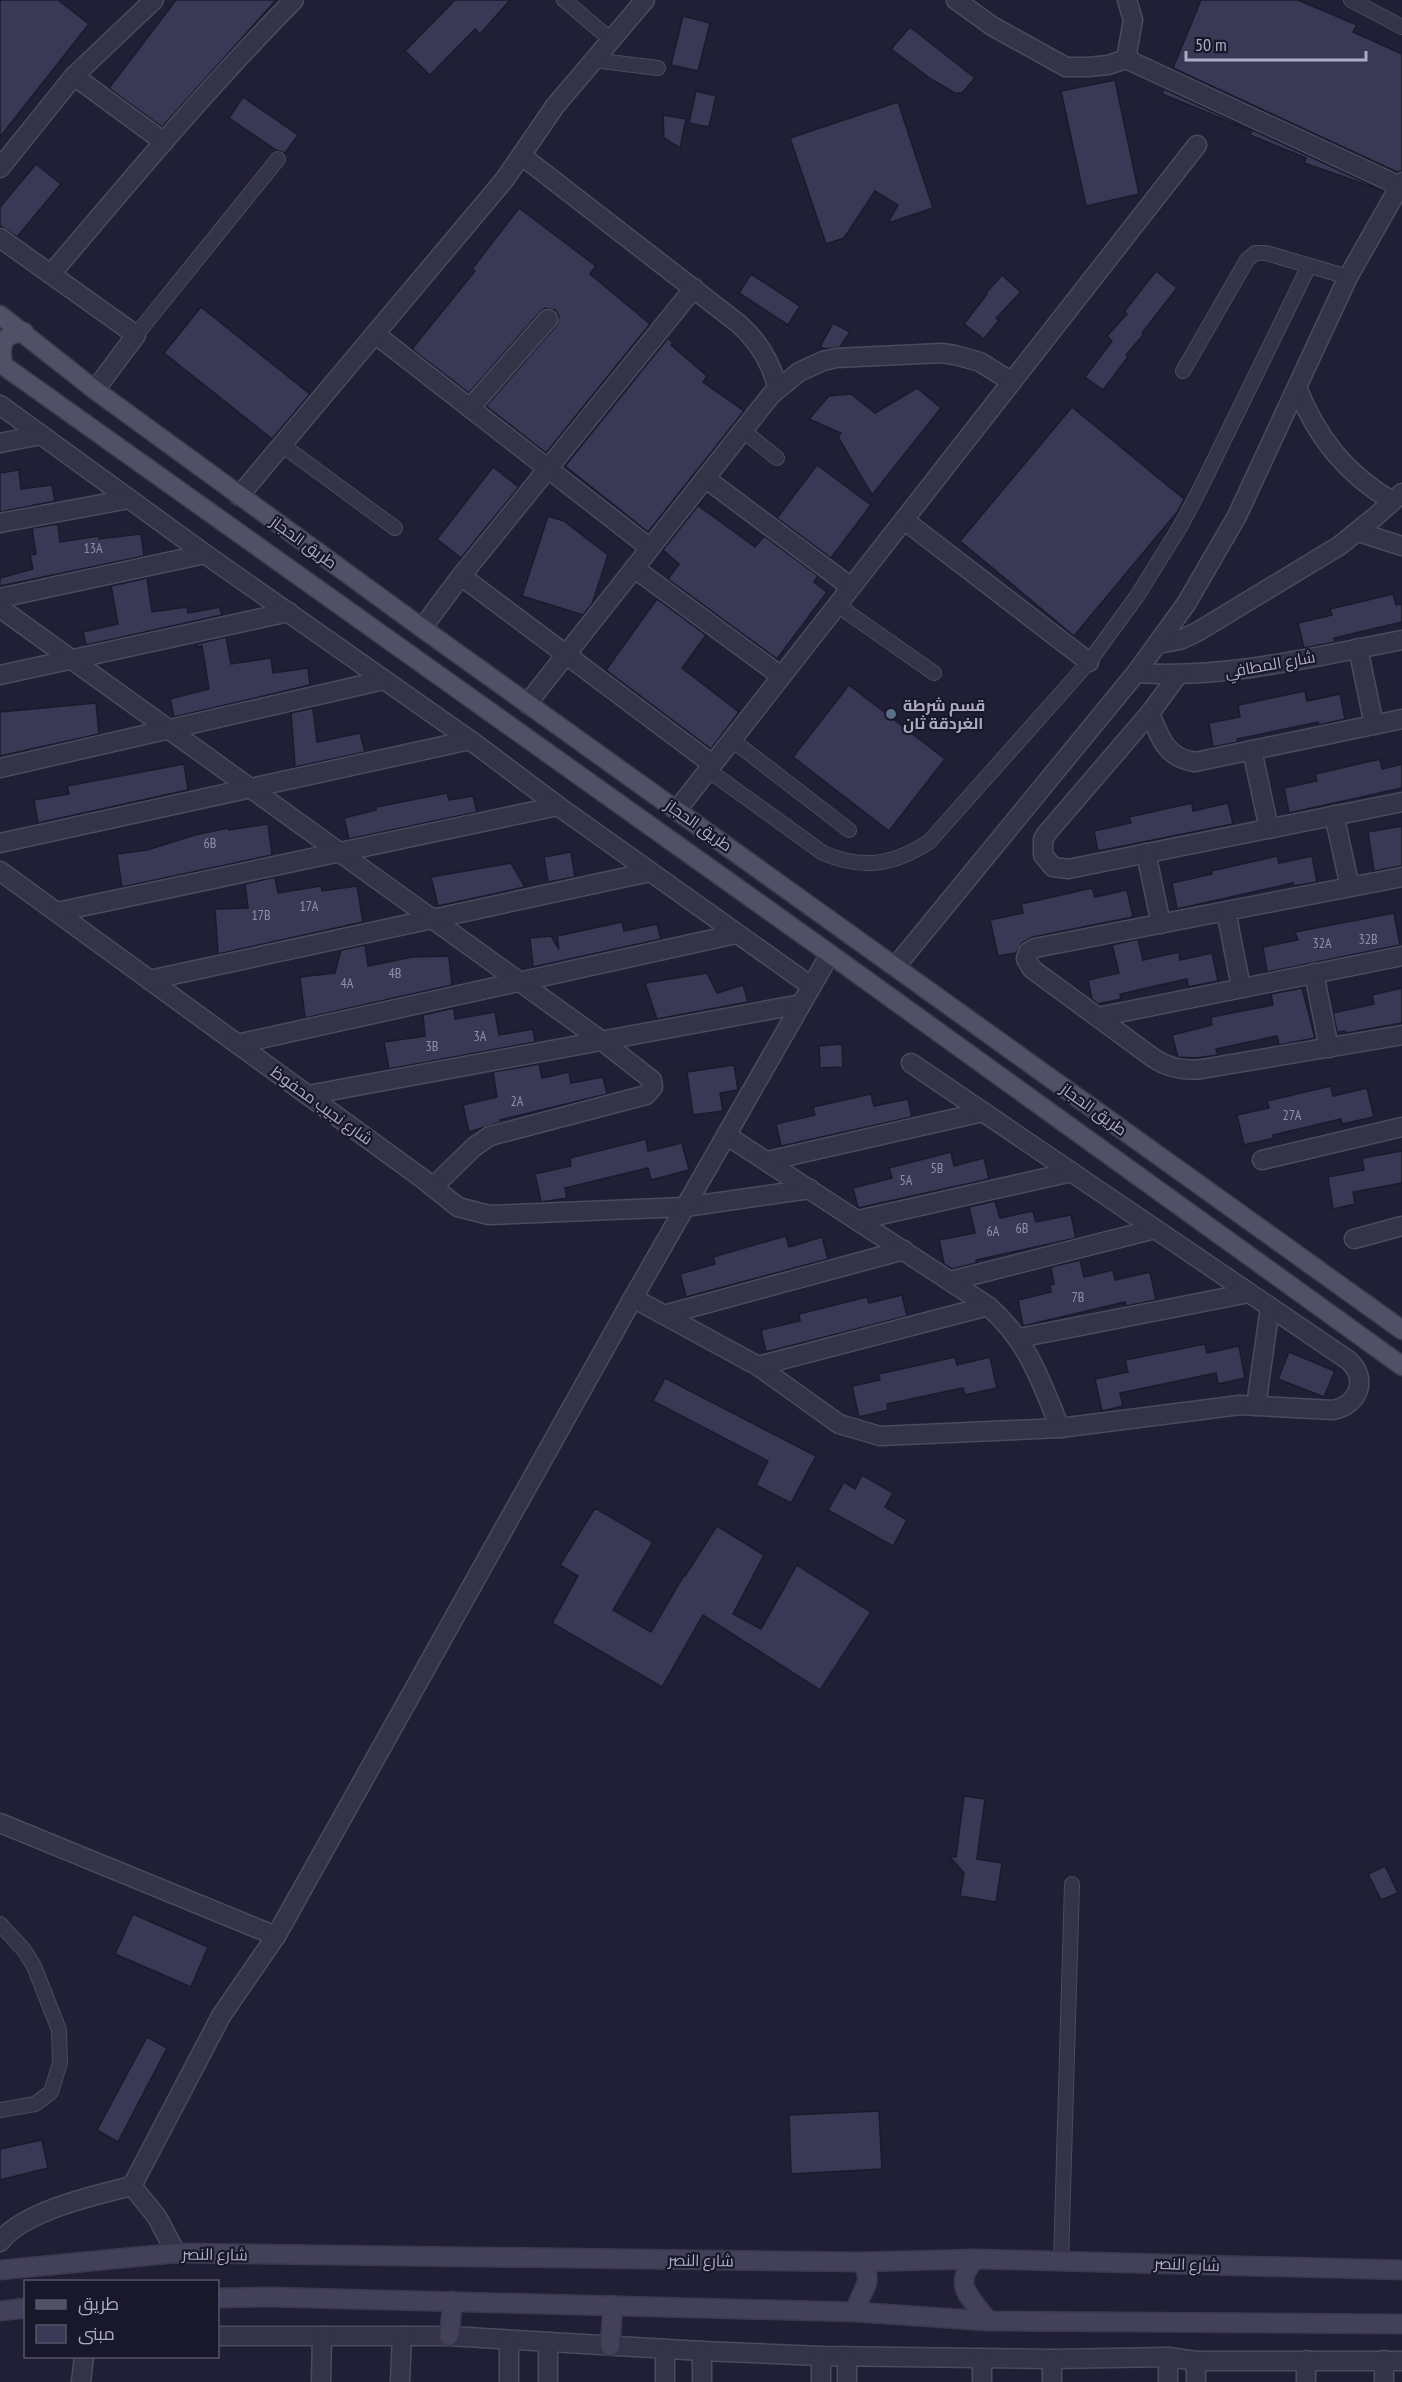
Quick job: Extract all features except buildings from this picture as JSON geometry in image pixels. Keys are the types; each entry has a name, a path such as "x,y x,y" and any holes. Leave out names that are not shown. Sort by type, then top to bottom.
{"main road":[{"name":"طريق الحجاز","path":"0,315 95,390 422,628 1402,1330"},
{"path":"1,364 0,356 4,338 9,334 24,332"},
{"name":"طريق الحجاز","path":"1,364 830,954 1402,1366"},
{"name":"شارع النصر","path":"0,2270 176,2253 861,2262 975,2259 1402,2270"},
{"path":"975,2259 965,2270 964,2289 988,2321"},
{"path":"856,2312 857,2304 868,2280 868,2272 861,2262"},
{"path":"219,2298 453,2301 856,2312 988,2321 1402,2324"},
{"path":"449,2336 453,2301"},
{"path":"610,2346 613,2305"},
{"path":"0,2311 24,2308"}],"street":[{"path":"0,168 74,76 154,0"},
{"path":"51,274 164,142 259,35 294,0"},
{"path":"240,496 505,179 555,106 645,0"},
{"path":"896,966 1136,673 1204,575 1238,516 1348,277 1401,185 1126,59 1088,68 1066,67 992,26 956,0"},
{"path":"1126,59 1133,20 1127,0"},
{"path":"74,76 164,142"},
{"path":"677,810 1197,145"},
{"path":"522,156 751,334 768,359 777,387"},
{"path":"2,242 136,335 95,390"},
{"path":"422,628 461,576 693,288"},
{"path":"470,408 548,319"},
{"path":"375,334 650,548"},
{"path":"527,704 777,387 799,372 836,358 935,353 955,355 980,362 1012,382"},
{"path":"1158,644 1180,640 1197,632 1358,532 1397,497 1361,480 1334,453 1312,422 1297,387"},
{"path":"0,405 811,986"},
{"path":"0,443 41,435"},
{"path":"705,478 851,587"},
{"path":"0,524 129,499"},
{"path":"904,519 1089,662"},
{"path":"1358,532 1402,546"},
{"path":"0,598 205,554"},
{"path":"634,568 781,676"},
{"path":"461,576 567,655 710,767"},
{"path":"0,608 650,1077 652,1087 649,1093 490,1136 474,1147 434,1187"},
{"path":"0,675 289,612"},
{"name":"شارع المطافي","path":"1136,673 1178,675 1256,669 1402,640"},
{"path":"1358,648 1374,725"},
{"path":"1178,675 1150,714 1047,833 1042,848 1047,861 1053,867 1060,869 1146,853 1402,802"},
{"path":"0,768 384,680"},
{"path":"1150,714 1164,746 1177,757 1195,762 1402,719"},
{"path":"0,843 470,740"},
{"path":"1252,750 1269,829"},
{"path":"57,912 558,806"},
{"path":"1334,815 1350,887"},
{"path":"1146,853 1161,924"},
{"name":"شارع نجيب محفوظ","path":"0,871 434,1187 458,1208 489,1215 685,1207 810,1189"},
{"path":"149,980 650,872"},
{"path":"1402,877 1035,948 1028,952 1026,959 1029,966 1161,1063 1181,1070 1202,1069 1402,1035"},
{"path":"1226,911 1241,987"},
{"path":"237,1044 736,934"},
{"path":"0,2242 7,2233 42,2214 75,2201 132,2186 222,2016 276,1936 633,1298 830,954"},
{"path":"1098,1017 1402,956"},
{"path":"1314,973 1329,1048"},
{"path":"308,1095 801,1004"},
{"path":"633,1298 758,1366 839,1424 880,1436 1060,1428 1239,1405 1341,1408 1354,1400 1360,1385 1360,1378 1354,1365 911,1063"},
{"path":"767,1161 983,1112"},
{"path":"1262,1160 1402,1127"},
{"path":"726,1135 988,1306 1019,1338 1035,1367 1060,1428"},
{"path":"858,1220 1072,1172"},
{"path":"1354,1239 1402,1226"},
{"path":"950,1281 1155,1229"},
{"path":"664,1316 903,1250"},
{"path":"1019,1338 1249,1293"},
{"path":"758,1366 988,1306"},
{"path":"1256,1406 1270,1307"},
{"path":"0,1823 276,1936"},
{"path":"132,2186 157,2217 176,2253"},
{"path":"219,2336 449,2336 821,2356 1052,2359 1168,2357 1196,2361 1393,2361 1384,2382"},
{"path":"321,2382 322,2336"},
{"path":"400,2382 402,2336"},
{"path":"509,2340 509,2382"},
{"path":"548,2342 548,2382"},
{"path":"665,2349 665,2382"},
{"path":"702,2351 702,2382"},
{"path":"820,2382 821,2356"},
{"path":"847,2356 847,2382"},
{"path":"1168,2357 1168,2382"},
{"path":"81,2382 84,2358"},
{"path":"982,2358 982,2382"},
{"path":"1052,2359 1052,2382"},
{"path":"1306,2360 1306,2382"},
{"path":"1196,2361 1196,2382"}],"lane":[{"path":"564,0 610,39"},
{"path":"1351,0 1402,27"},
{"path":"593,60 658,68"},
{"path":"136,335 278,159"},
{"path":"1183,371 1250,256 1260,252 1348,277"},
{"path":"710,767 823,853 841,860 878,863 896,859 929,842 1089,662 1137,596 1180,527 1309,266"},
{"path":"742,430 777,458"},
{"path":"282,445 395,528"},
{"path":"837,605 934,673"},
{"path":"732,740 849,830"},
{"path":"1061,2261 1072,1884"},
{"path":"0,1924 24,1950 34,1966 59,2030 60,2063 51,2092 34,2104 0,2110"}],"place":[{"name":"قسم شرطة الغردقة ثان","path":"891,714"}]}
